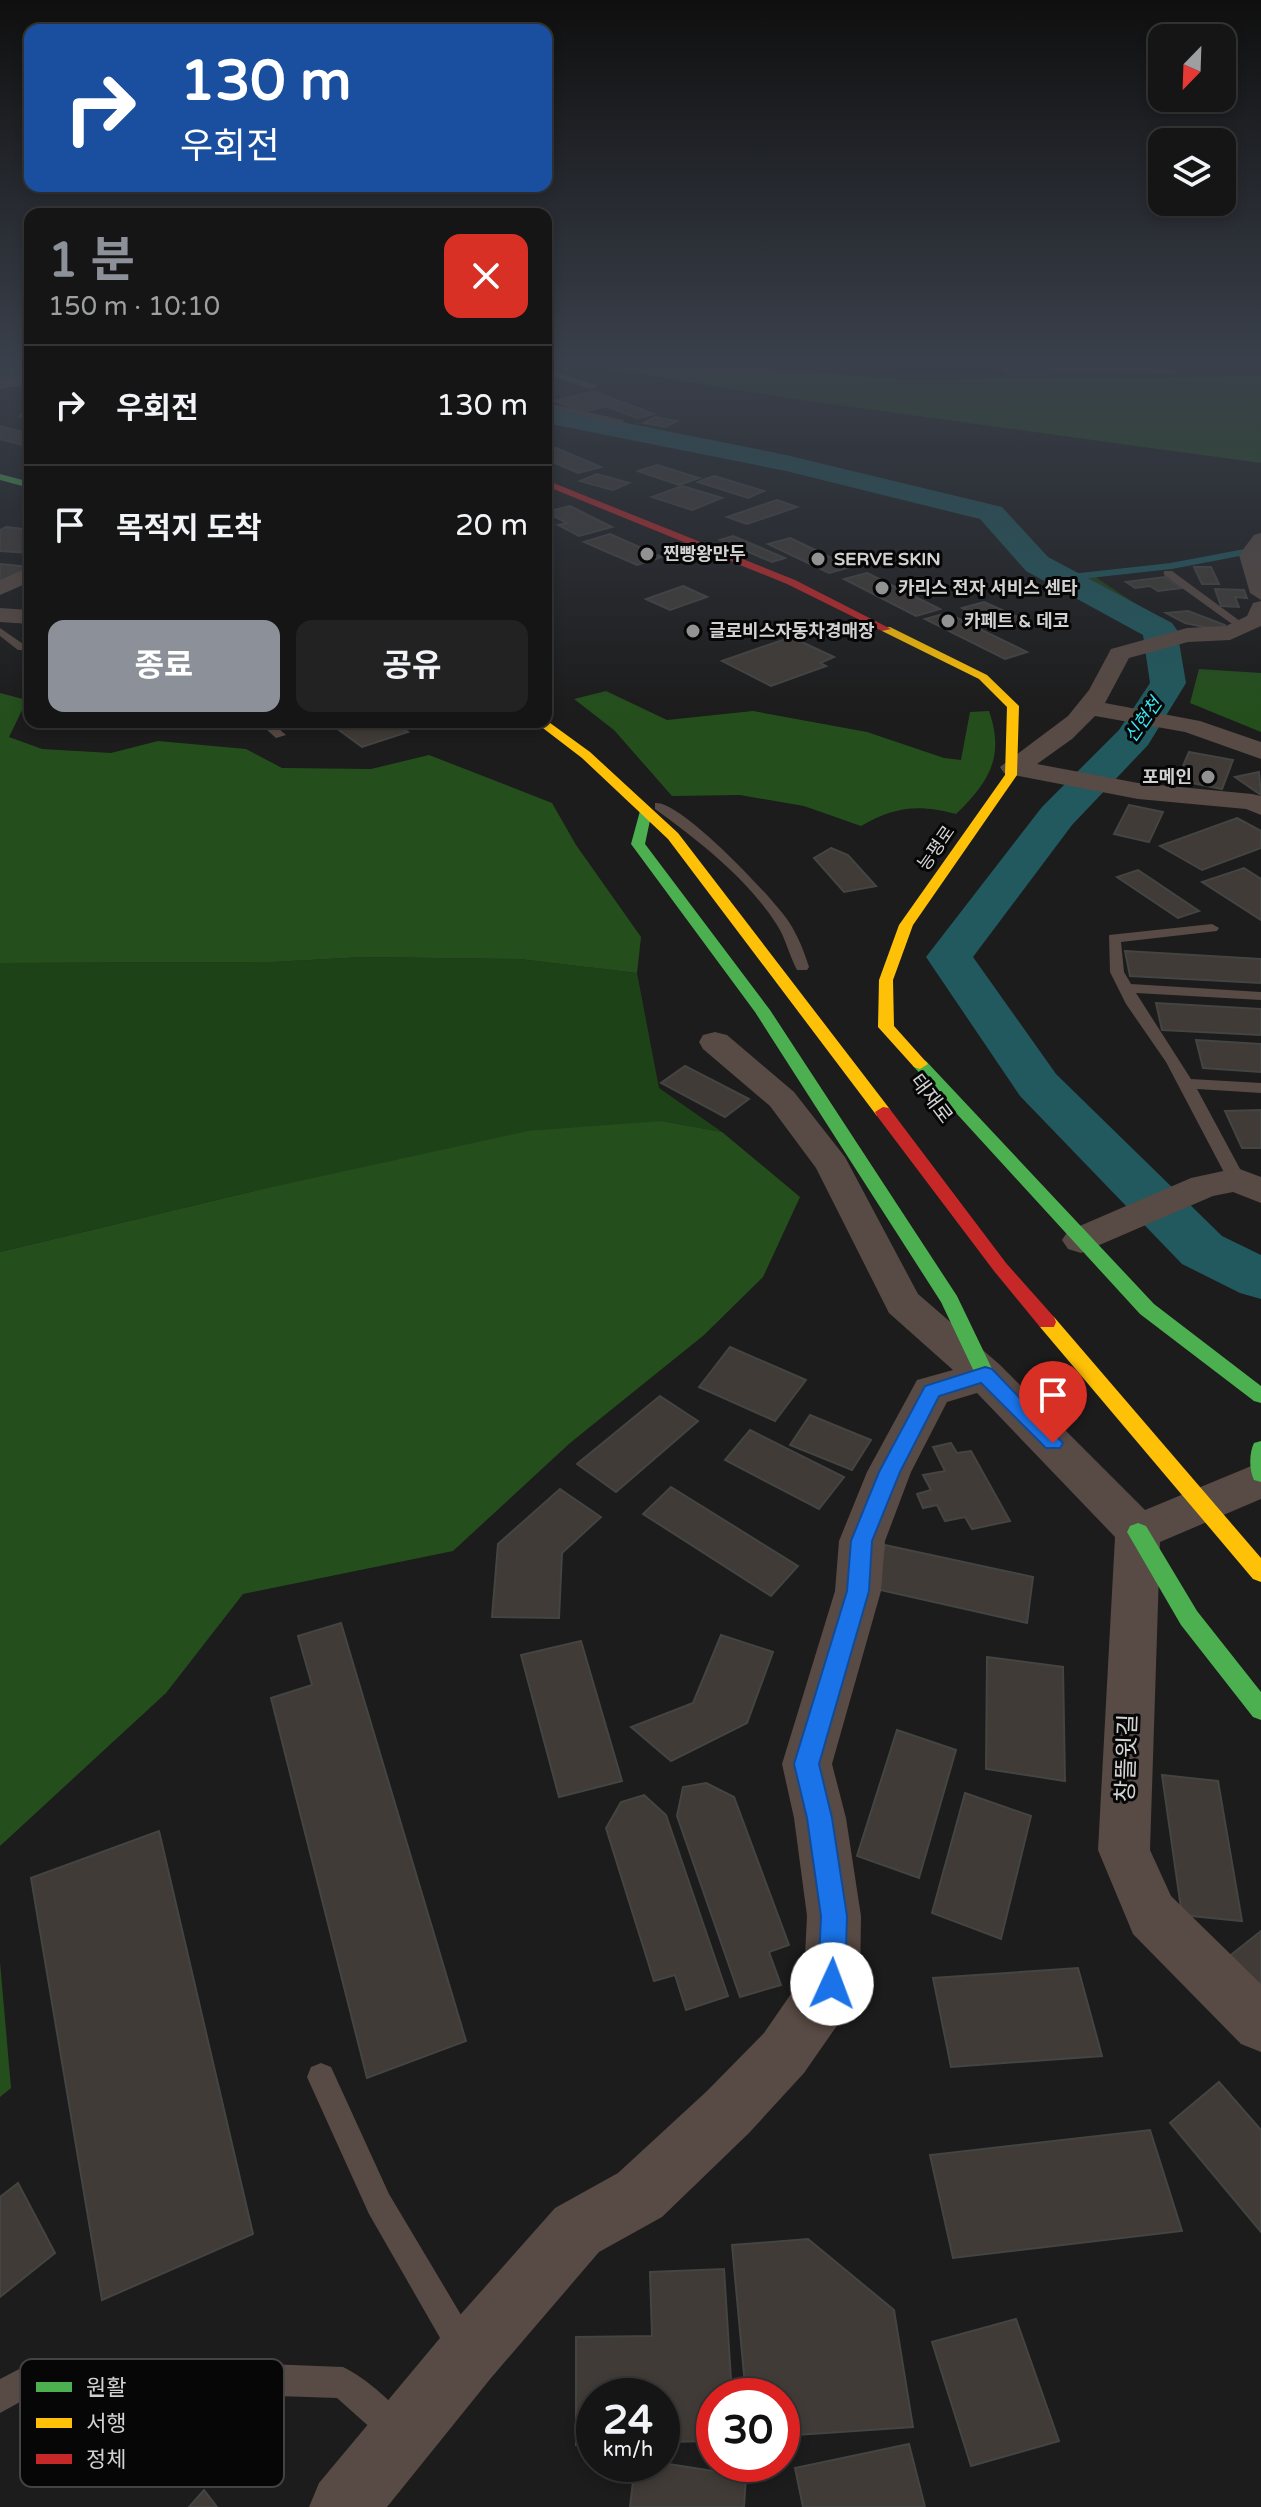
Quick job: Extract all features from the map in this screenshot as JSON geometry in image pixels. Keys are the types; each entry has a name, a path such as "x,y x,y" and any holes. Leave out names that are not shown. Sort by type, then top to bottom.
{"main road":[{"path":"3,478 24,486"},
{"path":"0,484 24,487"},
{"name":"능평로","path":"552,485 791,582 983,677 1013,706 1011,775 906,925 886,980 886,1027 1147,1309 1261,1396"},
{"path":"552,716 605,753 653,809 806,972"},
{"path":"549,728 653,809 1000,1267 1261,1573"},
{"path":"653,809 638,844 762,1010 950,1301 985,1375"},
{"name":"능평로","path":"1245,1383 1261,1408"},
{"path":"1245,1490 1261,1449"},
{"path":"1138,1532 1189,1618 1261,1710"}],"street":[{"path":"1257,544 1261,593"},
{"path":"0,589 24,576"},
{"path":"1013,767 1048,748 1071,730 1109,680 1119,654 1187,635 1230,633 1256,620 1261,608"},
{"path":"0,615 24,617"},
{"path":"1089,707 1191,726 1261,751"},
{"path":"1013,767 1138,791 1252,802 1261,807"},
{"path":"715,1042 782,1099 832,1165 903,1303 985,1375 1138,1532 1245,1490"},
{"path":"1081,1240 1234,1186"},
{"path":"343,2507 468,2355 577,2230 640,2195 728,2112 784,2053 832,1984 834,1916 820,1818 807,1764 858,1591 862,1541 889,1472 932,1391 985,1375"},
{"name":"창뜰윗길","path":"1138,1532 1131,1636 1124,1850 1152,1915 1261,2024"}],"lane":[{"path":"1168,573 1243,627"},
{"path":"0,631 22,648"},
{"path":"271,728 280,735"},
{"path":"1212,928 1114,938 1117,972 1186,1084 1234,1186"},
{"path":"1126,988 1261,996"},
{"path":"1186,1084 1261,1088"},
{"path":"321,2077 379,2204 468,2355"},
{"path":"284,2381 343,2383 402,2435"},
{"path":"0,2397 20,2385"}],"green space":[{"path":"1094,576 1176,631 1166,633 1066,578"},
{"path":"1199,669 1261,673 1261,732 1190,703"},
{"path":"606,691 667,720 753,711 867,732 944,758 961,760 970,712 989,711 994,727 994,755 985,779 956,814 907,809 885,814 861,826 804,806 740,795 672,796 614,730 574,699"},
{"path":"0,693 24,699 24,706 9,737 42,749 111,753 158,741 246,749 282,768 371,769 429,755 552,803 576,845 641,937 637,973 519,959 363,957 273,962 0,963"},
{"path":"363,957 519,959 637,973 659,1088 722,1132 662,1121 382,1164 0,1252 0,963 273,962"},
{"path":"662,1121 722,1132 800,1197 763,1277 704,1335 570,1443 453,1551 243,1594 166,1693 0,1846 0,1252 250,1192 528,1131"},
{"path":"0,1962 11,2088 0,2097"}],"building":[{"path":"611,478 629,483 613,490 580,481"},
{"path":"658,478 699,478 679,485"},
{"path":"721,478 764,491 748,498 698,482"},
{"path":"682,486 722,498 692,510 652,497"},
{"path":"777,500 797,507 747,524 727,517"},
{"path":"570,506 612,527 579,536 558,525 567,523 552,515 552,510"},
{"path":"6,527 24,529 24,553 0,551 0,530"},
{"path":"610,534 662,557 637,565 584,542"},
{"path":"733,536 785,558 772,562 720,540"},
{"path":"790,538 851,567 829,573 768,544"},
{"path":"0,564 24,566 24,570 0,583"},
{"path":"1194,567 1211,567 1219,584 1202,584"},
{"path":"867,573 940,609 916,616 844,579"},
{"path":"1165,577 1181,588 1158,591 1150,586 1135,588 1126,582"},
{"path":"683,586 707,597 670,610 646,599"},
{"path":"1215,589 1244,590 1247,598 1235,597 1239,607 1221,606"},
{"path":"984,602 1029,622 1006,629 962,608"},
{"path":"1188,611 1225,625 1223,631 1185,623 1166,613"},
{"path":"947,613 1027,652 1005,659 925,619"},
{"path":"791,637 834,657 820,663 826,666 771,686 722,661"},
{"path":"336,728 402,728 408,732 362,747"},
{"path":"1189,752 1233,760 1222,789 1177,780"},
{"path":"1259,772 1261,795 1235,777"},
{"path":"1129,805 1163,812 1149,842 1114,834"},
{"path":"1237,818 1261,831 1261,848 1202,870 1160,846"},
{"path":"831,848 848,855 876,886 844,892 814,858"},
{"path":"1244,868 1261,879 1261,920 1202,882"},
{"path":"1138,870 1199,911 1178,918 1117,877"},
{"path":"1125,951 1261,959 1261,983 1130,976"},
{"path":"1156,1003 1261,1009 1261,1035 1162,1030"},
{"path":"1196,1040 1261,1044 1261,1072 1203,1068"},
{"path":"685,1066 749,1099 725,1117 661,1083"},
{"path":"1261,1110 1261,1148 1242,1148 1225,1111"},
{"path":"730,1347 806,1380 775,1421 699,1387"},
{"path":"660,1396 698,1421 616,1492 577,1464"},
{"path":"810,1415 871,1440 852,1470 790,1445"},
{"path":"750,1430 844,1477 819,1509 725,1460"},
{"path":"951,1443 957,1453 971,1451 1010,1521 972,1529 965,1517 945,1521 937,1505 923,1508 917,1494 931,1490 923,1475 945,1471 933,1447"},
{"path":"671,1487 798,1566 771,1596 643,1514"},
{"path":"560,1489 601,1517 562,1553 559,1618 492,1617 498,1544"},
{"path":"885,1545 1033,1577 1027,1623 876,1589"},
{"path":"341,1623 466,2041 367,2078 271,1698 312,1685 298,1636"},
{"path":"721,1635 773,1652 747,1723 671,1761 631,1727 693,1703"},
{"path":"581,1641 622,1781 559,1797 521,1655"},
{"path":"987,1657 1063,1667 1065,1781 986,1769"},
{"path":"897,1730 956,1750 919,1878 857,1856"},
{"path":"1162,1775 1218,1781 1242,1921 1182,1915"},
{"path":"706,1783 734,1797 789,1945 769,1952 781,1985 740,1997 677,1816 683,1787"},
{"path":"965,1793 1031,1816 1001,1939 932,1913"},
{"path":"644,1795 666,1815 728,1996 686,2010 675,1975 654,1981 606,1828 621,1802"},
{"path":"159,1831 253,2234 102,2300 31,1878"},
{"path":"1261,1931 1261,1995 1227,1958"},
{"path":"1078,1968 1102,2056 951,2067 933,1978"},
{"path":"1219,2082 1261,2130 1261,2232 1170,2123"},
{"path":"1150,2130 1182,2231 953,2258 930,2155"},
{"path":"18,2183 55,2253 0,2297 0,2197"},
{"path":"808,2239 894,2310 913,2427 800,2435 800,2378 744,2378 732,2245"},
{"path":"724,2269 731,2378 696,2378 696,2441 680,2442 680,2378 576,2378 576,2337 652,2336 650,2272"},
{"path":"1016,2319 1059,2441 971,2466 932,2342"},
{"path":"909,2444 925,2507 803,2507 798,2482 800,2467"},
{"path":"680,2466 696,2468 696,2482 746,2482 744,2507 630,2507 633,2482 680,2482"},
{"path":"204,2490 217,2507 189,2507"}],"waterway":[{"name":"신현천","path":"847,478 991,513 1037,564 1160,630 1168,683 1134,737 1057,816 949,957 1038,1085 1202,1250 1261,1279"},
{"path":"1062,578 1171,566 1261,549"}],"traffic: fast":[{"path":"4,478 24,483"},
{"path":"646,811 638,844 762,1010 950,1301 985,1375"},
{"path":"920,1064 1147,1309 1261,1396"},
{"path":"1261,1449 1261,1474"},
{"path":"1138,1532 1189,1618 1261,1710"}],"traffic: slow":[{"path":"886,629 983,677 1013,706 1011,775 906,925 886,980 886,1027 920,1064"},
{"path":"549,728 586,755 673,836 883,1112"},
{"path":"1047,1322 1261,1573"}],"traffic: jam":[{"path":"552,485 791,582 886,629"},
{"path":"883,1112 1000,1267 1047,1322"}],"place":[{"name":"찐빵왕만두","path":"647,554"},
{"name":"SERVE SKIN","path":"818,559"},
{"name":"카리스 전자 서비스 센타","path":"882,588"},
{"name":"카페트 & 데코","path":"948,621"},
{"name":"글로비스자동차경매장","path":"693,631"},
{"name":"포메인","path":"1208,777"}],"route":[{"path":"832,1984 834,1916 820,1818 807,1764 858,1591 862,1541 889,1472 932,1391 985,1375 1053,1443"}]}
